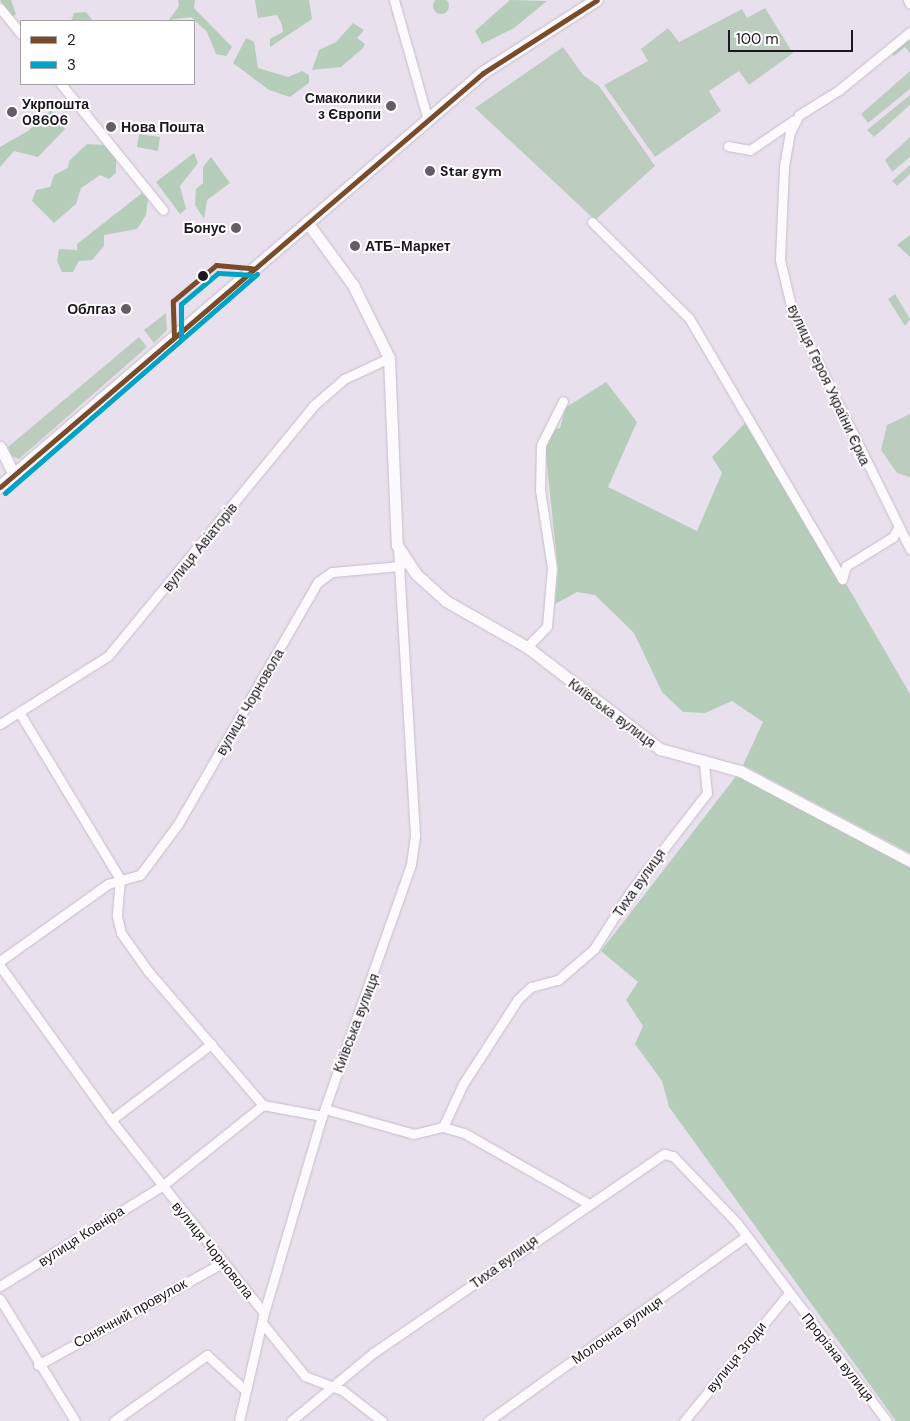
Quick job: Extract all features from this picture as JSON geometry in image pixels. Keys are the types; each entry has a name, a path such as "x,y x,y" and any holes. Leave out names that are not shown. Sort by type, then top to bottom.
{"main road":[{"path":"0,487 483,73 597,0"}],"street":[{"path":"394,0 428,120"},
{"path":"908,0 910,4"},
{"path":"0,8 20,33"},
{"path":"728,146 750,150 799,115 839,90 910,32"},
{"path":"62,85 163,210"},
{"name":"вулиця Героя України Єрка","path":"799,115 790,132 784,167 780,260 790,302 898,528 910,549"},
{"name":"Київська вулиця","path":"238,1421 264,1313 323,1112 377,968 411,864 415,835 401,566 397,546 389,358 353,285 307,222"},
{"path":"592,222 688,318 842,579 846,566 893,537 898,528"},
{"name":"вулиця Авіаторів","path":"0,724 108,656 313,406 344,379 389,358"},
{"path":"527,647 547,626 552,570 540,490 541,445 563,401"},
{"path":"0,447 14,474"},
{"name":"Київська вулиця","path":"397,546 416,574 446,601 527,647 660,750 704,764 740,771 910,861"},
{"name":"вулиця Чорновола","path":"0,961 120,879 140,875 178,824 318,582 332,572 401,566"},
{"path":"19,712 120,879 117,916 121,933 263,1105 323,1112 414,1134 443,1127 464,1133 588,1203"},
{"name":"Тиха вулиця","path":"443,1127 482,1051 518,1000 531,987 571,971 594,949 630,892 707,793 704,764"},
{"name":"вулиця Чорновола","path":"0,966 111,1120 222,1263 264,1313"},
{"path":"111,1120 211,1044"},
{"path":"162,1186 263,1105"},
{"name":"Тиха вулиця","path":"291,1421 373,1352 653,1157 673,1156 745,1237"},
{"name":"вулиця Ковніра","path":"0,1286 162,1186"},
{"name":"Прорізна вулиця","path":"745,1237 887,1421"},
{"name":"Молочна вулиця","path":"488,1421 745,1237"},
{"name":"Сонячний провулок","path":"38,1365 222,1263"},
{"name":"вулиця Згоди","path":"684,1421 789,1293"},
{"path":"0,1299 38,1365 76,1421"},
{"path":"262,1324 291,1364 330,1388 342,1390 382,1421"},
{"path":"114,1421 207,1355 245,1390"}],"green space":[{"path":"444,-1 448,3 447,12 441,14 435,12 433,6 435,0"},
{"path":"0,0 11,0 16,14 11,18"},
{"path":"178,0 195,0 194,8 232,47 226,56 216,54 207,32 191,17 169,20 179,6"},
{"path":"255,0 309,0 312,19 270,47 270,39 283,32 282,25 277,15 258,18"},
{"path":"510,0 547,1 514,28 482,44 475,31"},
{"path":"765,8 793,53 749,85 739,71 709,91 721,111 655,157 604,85 648,61 641,49 668,28 679,42 742,9 747,18"},
{"path":"86,12 92,20 71,20 74,13"},
{"path":"353,23 364,30 357,38 365,44 363,48 341,67 312,70 319,50 336,42"},
{"path":"910,35 910,53 905,47 894,56 890,52"},
{"path":"246,38 254,42 258,68 288,77 302,71 309,75 309,83 290,97 269,90 233,63"},
{"path":"563,47 583,75 599,86 655,166 595,220 475,108"},
{"path":"910,71 910,89 868,123 861,114"},
{"path":"910,95 910,105 874,137 867,130"},
{"path":"51,110 65,129 38,157 14,151 0,167 0,147 28,131"},
{"path":"139,134 160,137 158,151 137,147"},
{"path":"910,137 910,157 892,172 885,160"},
{"path":"87,144 104,145 116,159 116,173 109,179 100,175 81,188 76,204 54,223 32,201 36,190 50,187 54,175 68,168 69,161"},
{"path":"194,153 198,163 180,186 186,209 180,214 156,182"},
{"path":"211,157 230,183 207,200 204,219 195,205 196,189 203,183 203,167"},
{"path":"910,165 910,174 897,186 892,181"},
{"path":"142,193 148,199 146,215 137,229 104,235 104,246 92,260 79,261 73,272 62,272 57,261 59,249 77,250 77,244"},
{"path":"910,235 910,257 897,245"},
{"path":"895,294 910,319 905,326 888,299"},
{"path":"166,313 167,330 154,343 144,330"},
{"path":"139,337 147,347 19,459 12,456 8,447"},
{"path":"606,382 637,422 608,487 697,531 722,473 712,457 750,418 910,694 910,853 743,765 763,722 732,701 705,713 683,712 662,692 634,633 595,595 577,592 555,604 558,570 545,446 552,430 560,428 565,408"},
{"path":"910,414 909,477 897,473 881,450 887,425"},
{"path":"740,771 910,862 910,1421 896,1421 669,1107 662,1081 635,1044 643,1026 626,1000 638,982 601,951"}],"transit line":[{"name":"2","path":"0,487 483,73 597,0"},
{"name":"2","path":"174,337 173,301 216,265 252,268"},
{"name":"3","path":"181,337 181,304 218,273 251,275"},
{"name":"3","path":"5,493 257,274"}],"place":[{"name":"Смаколики з Європи","path":"391,106"},
{"name":"Укрпошта 08606","path":"12,112"},
{"name":"Нова Пошта","path":"111,127"},
{"name":"Star gym","path":"430,171"},
{"name":"Бонус","path":"236,228"},
{"name":"АТБ-Маркет","path":"355,246"},
{"name":"Облгаз","path":"126,309"}]}
